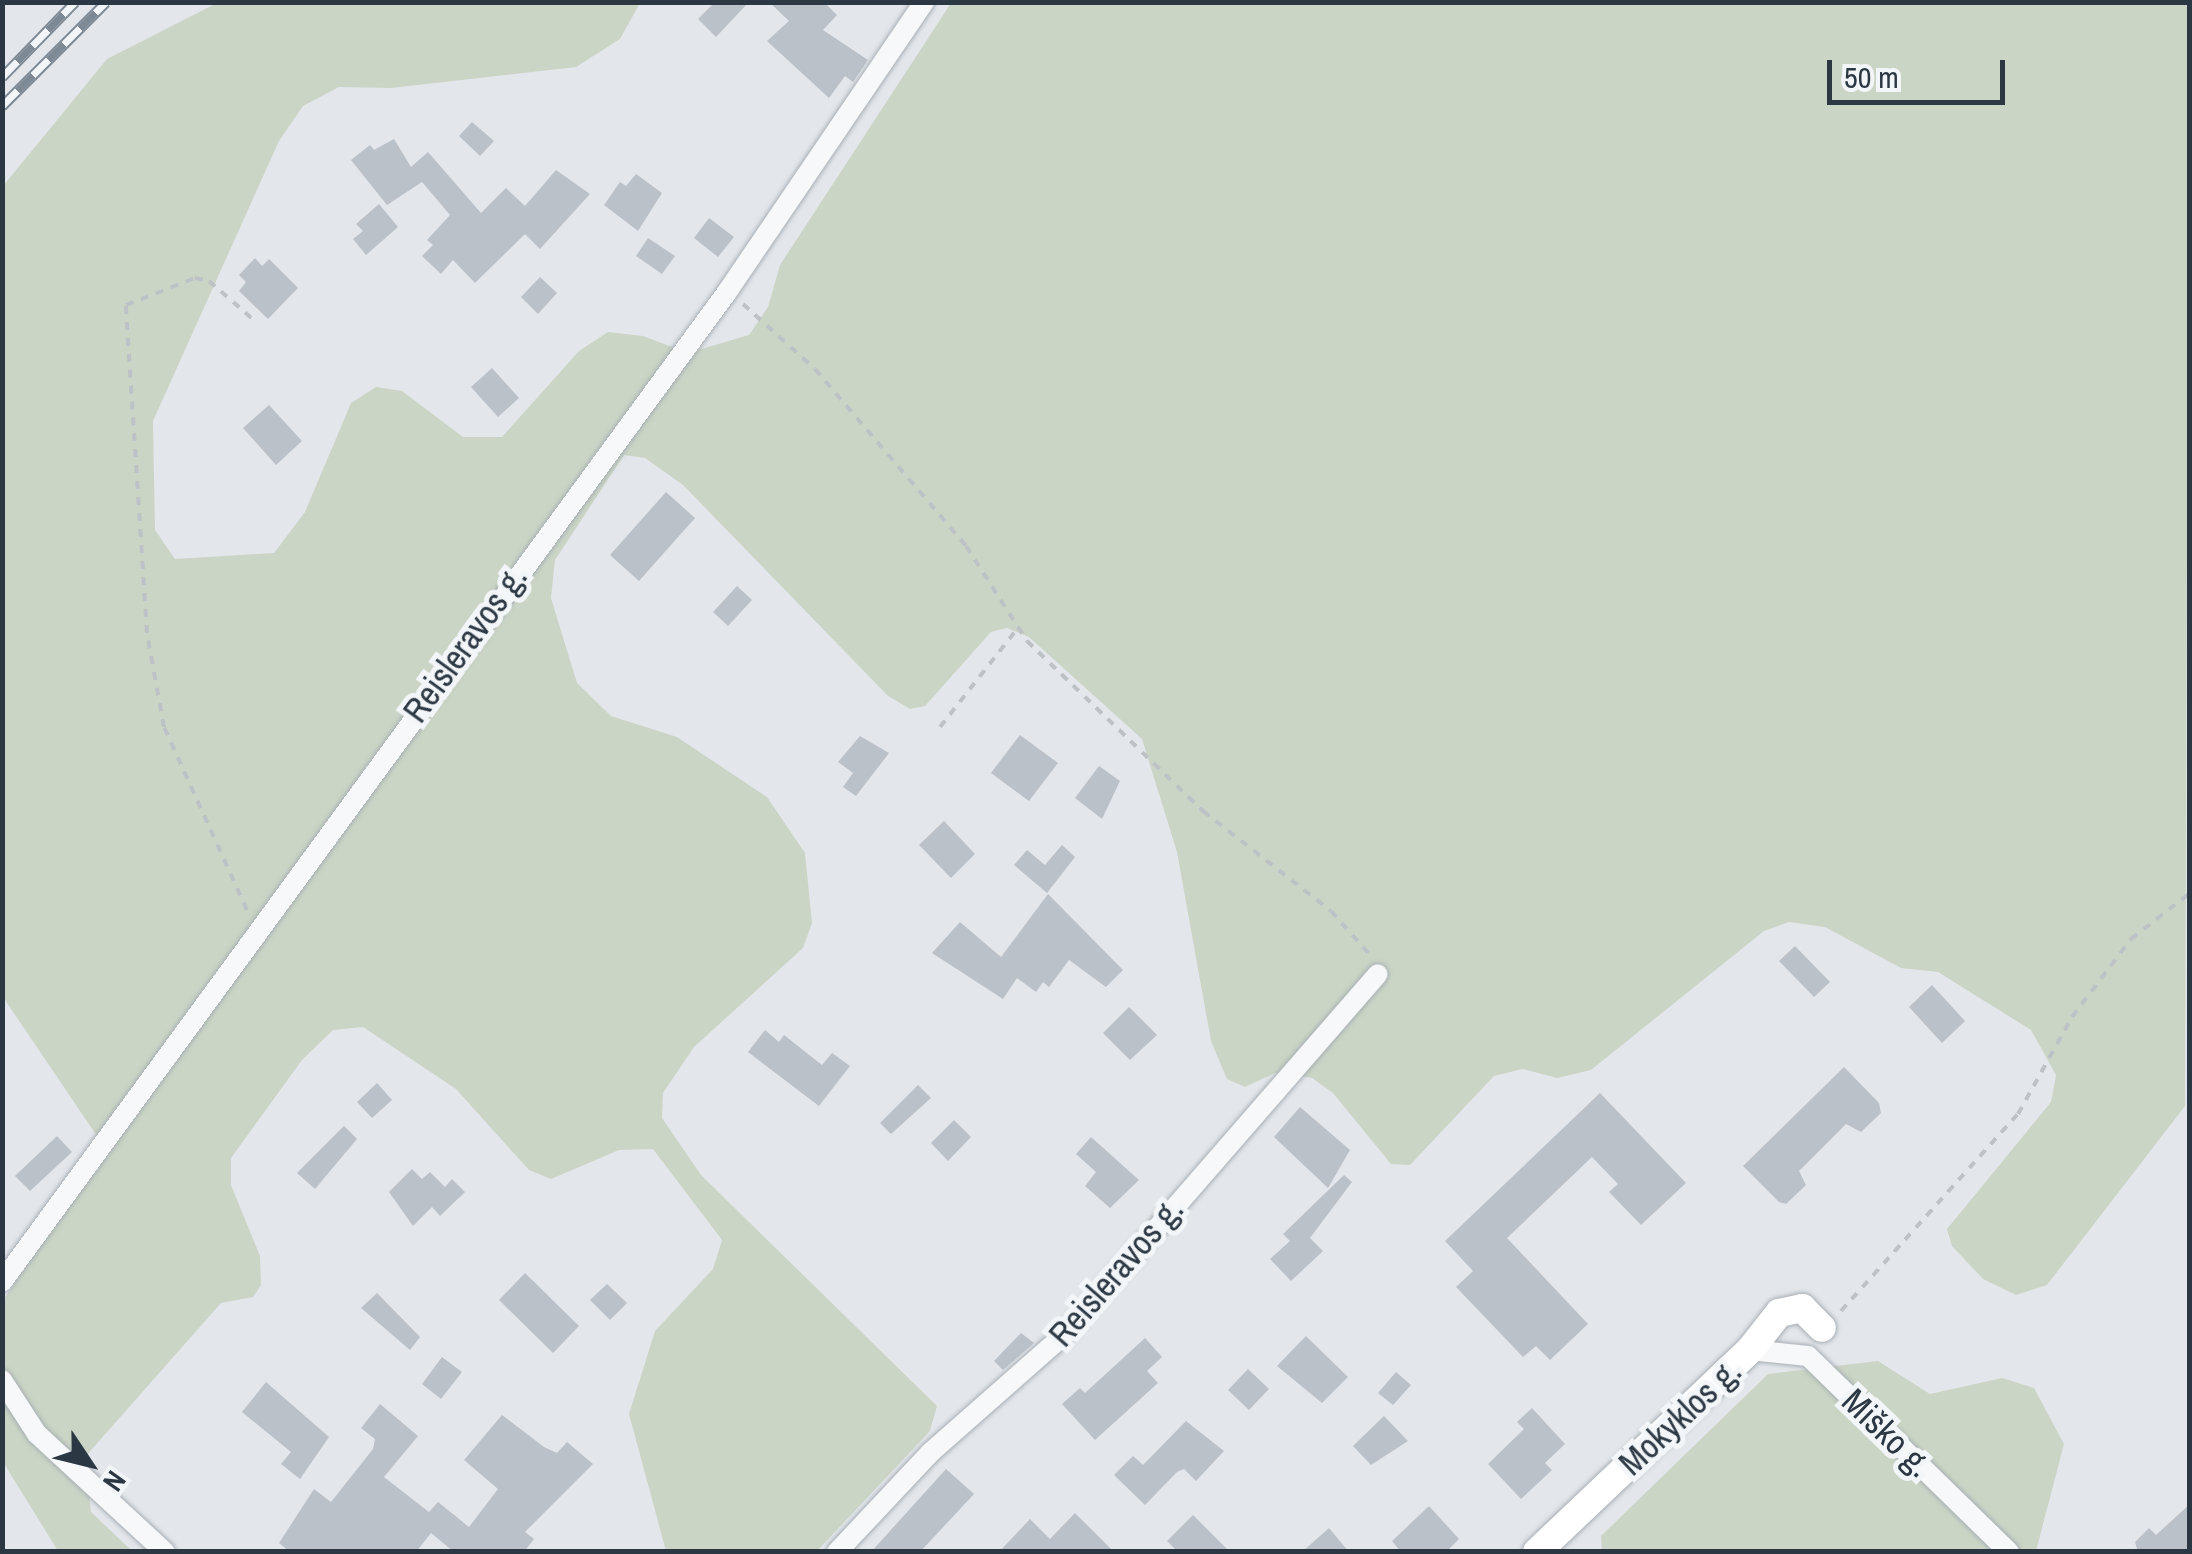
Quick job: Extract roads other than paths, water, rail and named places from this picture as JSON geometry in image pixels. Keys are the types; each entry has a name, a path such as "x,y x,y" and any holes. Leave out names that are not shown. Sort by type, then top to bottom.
{"main road":[{"name":"Mokyklos g.","path":"1537,1552 1750,1350 1779,1313 1791,1308 1814,1314 1822,1328"}],"street":[{"name":"Reisleravos g.","path":"2,1282 727,292 924,2"},
{"name":"Reisleravos g.","path":"837,1552 930,1453 1064,1335 1378,974"},
{"path":"1750,1350 1808,1356 1822,1328"},
{"name":"Miško g.","path":"1808,1356 2009,1552"},
{"path":"2,1380 38,1434 165,1552"}],"railway":[{"path":"2,77 75,2"},
{"path":"2,106 106,2"}]}
